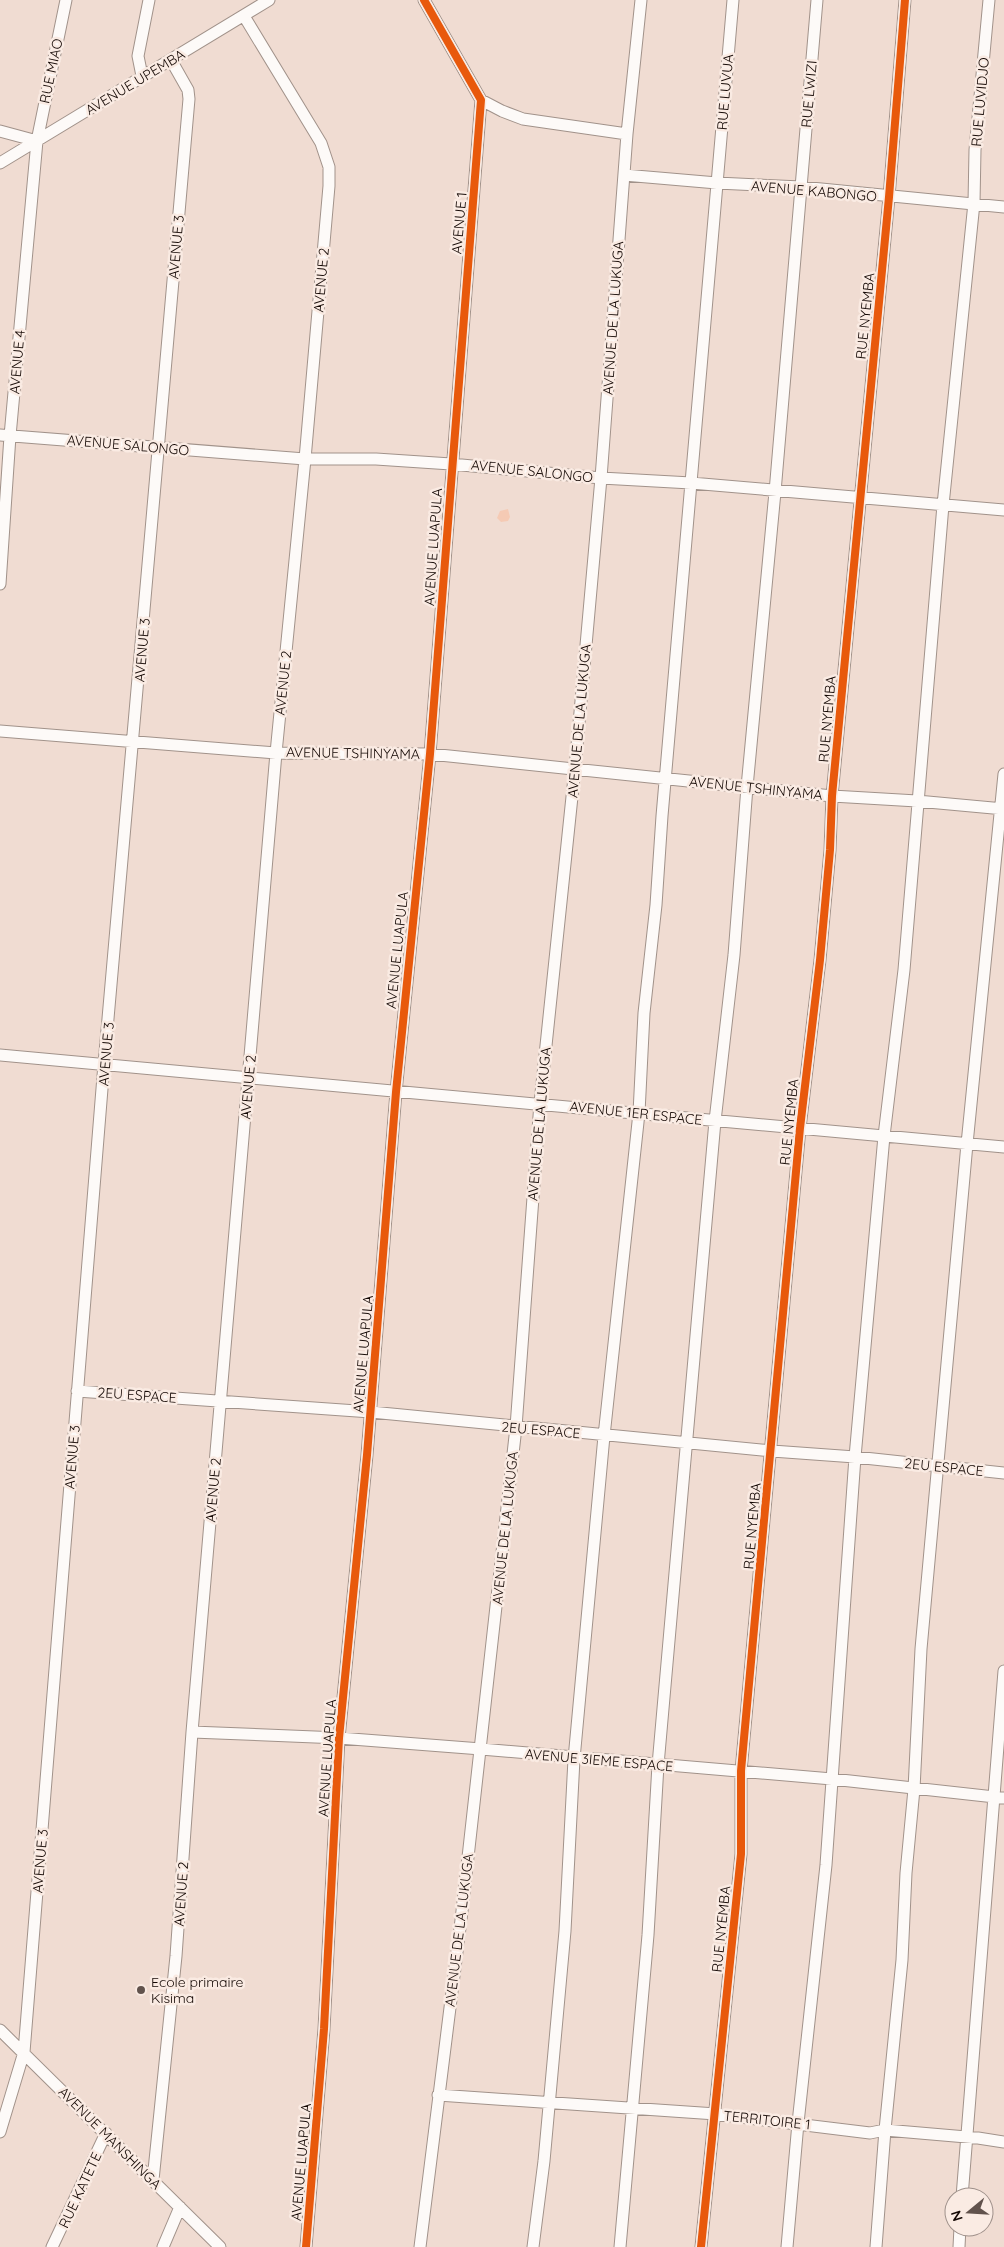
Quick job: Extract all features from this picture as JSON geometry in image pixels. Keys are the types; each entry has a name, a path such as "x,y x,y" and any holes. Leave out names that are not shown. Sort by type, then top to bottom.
{"street":[{"name":"RUE MIAO","path":"37,141 66,0"},
{"path":"142,76 138,56 149,0"},
{"name":"AVENUE UPEMBA","path":"0,163 270,0"},
{"path":"424,0 481,100 523,119 627,134"},
{"name":"AVENUE DE LA LUKUGA","path":"420,2247 481,1749 516,1427 540,1103 576,768 601,478 627,134 641,0"},
{"name":"RUE LUVUA","path":"533,2247 549,2104 565,1930 574,1759 604,1436 639,1113 644,1013 656,896 733,0"},
{"name":"RUE LWIZI","path":"620,2247 648,1935 658,1765 715,1122 734,955 816,0"},
{"name":"RUE NYEMBA","path":"702,2247 741,1854 741,1771 772,1451 800,1128 820,960 830,850 832,796 889,197 905,0"},
{"name":"RUE LUVIDJO","path":"787,2247 798,2122 818,1950 855,1457 884,1136 904,970 943,505 974,203 975,150 989,0"},
{"name":"AVENUE 2","path":"153,2180 176,1956 192,1732 248,1076 329,186 329,167 321,142 244,16"},
{"name":"AVENUE 3","path":"0,2132 24,2052 104,1064 134,742 189,99 188,90 171,60"},
{"name":"AVENUE 1","path":"451,464 481,100"},
{"path":"0,131 37,141"},
{"name":"AVENUE 4","path":"0,584 5,435 37,141"},
{"name":"AVENUE KABONGO","path":"624,175 717,183 801,187 1004,207"},
{"name":"AVENUE SALONGO","path":"5,435 305,460 376,459 451,464 601,478 691,483 774,492 860,497 1004,510"},
{"name":"AVENUE LUAPULA","path":"306,2247 324,2029 339,1738 371,1412 396,1092 430,754 451,464"},
{"name":"AVENUE TSHINYAMA","path":"0,731 276,753 430,754 832,796 1002,809"},
{"path":"876,2247 884,2130 902,1960 906,1873 914,1789 921,1649 967,1144 1004,774"},
{"name":"AVENUE 1ER ESPACE","path":"0,1055 248,1076 396,1092 540,1103 715,1122 1004,1147"},
{"name":"2EU ESPACE","path":"77,1391 371,1412 604,1436 855,1457 1004,1473"},
{"path":"963,2187 999,1797 1004,1671"},
{"name":"AVENUE 3IEME ESPACE","path":"192,1732 339,1738 481,1749 574,1759 741,1771 999,1797"},
{"name":"AVENUE MANSHINGA","path":"0,2030 220,2247"},
{"name":"TERRITOIRE 1","path":"438,2096 716,2114 798,2122 870,2133 884,2130 1004,2142"},
{"name":"RUE KATETE","path":"52,2247 106,2133"},
{"path":"163,2247 180,2207"}],"shaded area":[{"path":"508,509 510,517 508,521 501,522 497,518 500,511"}],"cycle path":[{"path":"306,2247 324,2029 339,1738 367,1455 396,1092 430,754 481,100 424,0"},
{"path":"701,2247 741,1854 741,1771 800,1128 820,960 830,850 832,796 889,197 905,0"}],"place":[{"name":"Ecole primaire Kisima","path":"141,1990"}]}
